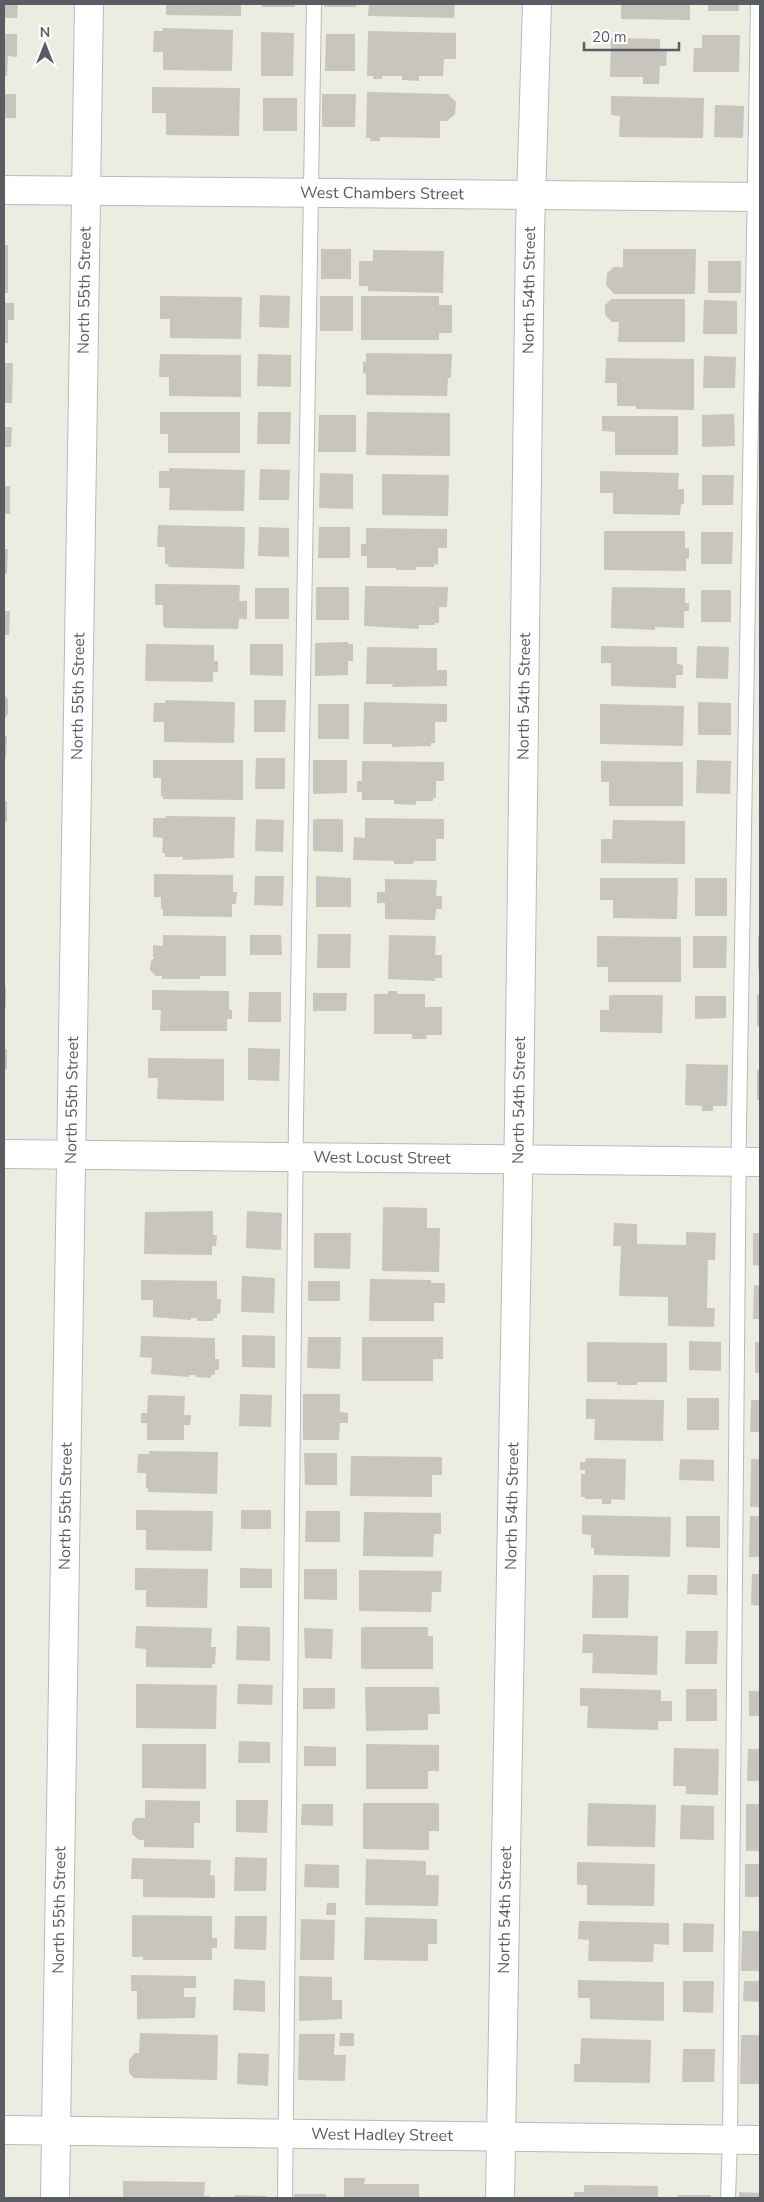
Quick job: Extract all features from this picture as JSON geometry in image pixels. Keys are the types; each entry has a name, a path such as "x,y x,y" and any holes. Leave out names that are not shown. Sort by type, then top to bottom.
{"street":[{"name":"North 55th Street","path":"55,2198 73,1156 89,4"},
{"name":"North 54th Street","path":"500,2198 532,195 537,4"},
{"name":"West Chambers Street","path":"4,190 757,197"},
{"name":"West Locust Street","path":"4,1154 750,1162"},
{"name":"West Hadley Street","path":"4,2130 760,2140"}],"lane":[{"path":"285,2198 296,1157 314,4"},
{"path":"728,2198 750,1162 758,4"}],"building":[{"path":"4,4 18,4 17,18 4,18"},
{"path":"166,4 241,4 241,16 166,15"},
{"path":"262,4 295,4 295,7 262,7"},
{"path":"324,4 356,4 356,7 324,7"},
{"path":"369,4 455,4 454,18 368,16"},
{"path":"621,4 690,4 690,20 621,19"},
{"path":"708,4 739,4 739,11 708,11"},
{"path":"163,28 233,30 232,71 163,70 163,52 153,52 154,31 163,31"},
{"path":"368,31 456,33 456,59 444,59 443,76 419,76 419,81 402,80 402,76 382,76 382,79 373,79 373,76 367,76"},
{"path":"261,32 294,33 293,76 261,76"},
{"path":"4,34 17,34 17,57 8,56 7,76 4,76"},
{"path":"326,34 355,34 355,71 325,71"},
{"path":"702,35 740,35 739,72 693,72 694,48 702,48"},
{"path":"611,38 660,39 660,51 667,51 666,66 660,66 659,84 643,84 643,77 610,77"},
{"path":"152,87 240,88 239,136 166,135 166,113 152,113"},
{"path":"367,92 448,94 456,102 455,114 447,121 440,121 440,138 380,137 380,141 370,141 370,138 366,138"},
{"path":"4,94 16,94 16,118 4,118"},
{"path":"322,94 356,94 355,127 322,127"},
{"path":"611,96 704,98 703,138 619,137 620,116 611,115"},
{"path":"263,98 297,98 297,131 263,131"},
{"path":"715,105 744,106 743,138 714,137"},
{"path":"4,245 8,245 8,293 4,293"},
{"path":"321,249 351,249 351,279 321,279"},
{"path":"623,249 696,249 695,294 614,294 606,285 607,273 614,267 623,267"},
{"path":"373,250 444,251 443,293 368,291 368,286 359,286 359,261 373,261"},
{"path":"708,261 741,261 741,293 708,293"},
{"path":"260,295 290,296 289,328 259,327"},
{"path":"160,296 242,297 241,339 170,338 170,319 160,319"},
{"path":"320,296 353,296 353,331 320,331"},
{"path":"361,296 439,296 439,305 452,305 452,333 439,333 439,340 361,340"},
{"path":"612,299 685,299 685,342 618,342 619,322 612,322 605,315 605,305"},
{"path":"704,300 737,301 737,334 703,334"},
{"path":"4,301 6,303 14,303 14,320 8,320 8,343 4,343"},
{"path":"366,353 452,354 451,378 448,378 447,396 366,395 366,374 363,373 363,362 366,362"},
{"path":"160,354 241,355 241,397 169,396 169,377 159,377"},
{"path":"258,354 291,355 291,387 257,386"},
{"path":"704,356 736,357 735,388 703,388"},
{"path":"606,358 694,359 694,410 636,409 636,406 617,406 617,383 605,383"},
{"path":"4,363 13,363 12,403 4,403"},
{"path":"160,412 240,412 240,453 168,453 168,434 160,434"},
{"path":"258,412 291,412 290,444 257,444"},
{"path":"367,412 450,413 450,456 366,455"},
{"path":"734,414 735,446 702,447 702,415"},
{"path":"319,415 356,415 356,452 318,452"},
{"path":"602,416 678,416 678,455 615,455 615,432 602,431"},
{"path":"4,427 12,427 11,447 4,447"},
{"path":"169,468 245,470 244,511 169,510 170,488 159,488 159,471 169,471"},
{"path":"260,469 290,470 289,500 259,500"},
{"path":"600,471 679,473 678,489 684,489 684,504 681,504 680,515 613,514 613,493 600,493"},
{"path":"320,473 353,474 353,509 319,508"},
{"path":"382,474 449,475 448,516 382,515"},
{"path":"702,475 734,475 733,505 702,505"},
{"path":"4,486 10,486 10,514 4,514"},
{"path":"158,525 245,527 244,569 168,567 169,564 165,564 165,547 157,547"},
{"path":"259,527 289,528 289,557 258,556"},
{"path":"319,527 350,527 350,558 318,558"},
{"path":"366,528 447,529 447,548 438,548 438,565 434,564 434,567 416,567 416,570 367,568 367,556 361,556 361,544 366,544"},
{"path":"604,531 685,531 685,548 689,548 689,559 686,558 686,571 604,570"},
{"path":"701,532 733,532 732,564 701,564"},
{"path":"4,549 8,549 7,574 4,574"},
{"path":"155,584 240,585 239,601 247,601 247,619 239,619 238,629 165,628 163,625 163,605 155,605"},
{"path":"365,586 448,587 447,607 439,607 439,623 435,623 435,625 419,625 419,629 364,626"},
{"path":"316,587 349,587 349,620 316,620"},
{"path":"612,587 685,588 685,603 689,603 689,611 684,611 684,628 655,627 655,630 611,628"},
{"path":"255,588 289,588 289,619 255,619"},
{"path":"701,590 731,590 731,622 701,622"},
{"path":"4,611 10,611 9,635 4,635"},
{"path":"348,642 348,644 353,644 353,661 348,661 348,675 315,676 315,643"},
{"path":"146,644 214,645 214,661 218,661 218,672 213,672 213,682 145,681"},
{"path":"250,644 283,644 283,676 250,675"},
{"path":"601,646 677,647 677,664 683,665 683,675 676,675 676,688 611,686 611,663 601,663"},
{"path":"697,646 729,647 728,679 696,678"},
{"path":"367,647 437,648 437,670 447,670 447,686 392,687 393,684 366,684"},
{"path":"4,695 8,699 8,714 4,719"},
{"path":"165,700 235,702 234,743 164,742 164,722 153,722 154,703 165,703"},
{"path":"254,700 286,700 285,732 254,732"},
{"path":"364,702 447,704 447,722 435,722 435,743 431,743 431,746 392,747 392,744 363,744"},
{"path":"698,702 731,703 731,735 698,735"},
{"path":"318,704 349,704 349,739 318,739"},
{"path":"600,704 684,706 683,746 600,744"},
{"path":"4,736 7,736 6,758 4,758"},
{"path":"256,758 285,758 285,789 255,789"},
{"path":"153,760 243,760 243,800 163,799 163,796 161,796 161,778 153,778"},
{"path":"313,760 347,760 347,793 313,794"},
{"path":"697,760 731,761 730,794 696,793"},
{"path":"362,761 444,762 444,781 436,781 436,798 433,798 433,801 416,801 416,805 394,804 394,800 362,800 362,792 357,792 357,781 362,781"},
{"path":"601,761 683,762 683,806 609,806 609,782 601,782"},
{"path":"4,801 7,801 7,822 4,822"},
{"path":"166,816 235,817 234,858 183,860 183,857 165,857 165,853 162,853 163,838 153,837 153,818 166,818"},
{"path":"365,818 444,819 444,839 436,839 436,861 414,861 413,864 394,864 394,861 353,860 354,837 365,838"},
{"path":"256,819 284,820 283,852 255,851"},
{"path":"313,819 343,819 343,852 313,851"},
{"path":"613,820 685,821 685,864 601,863 601,839 612,839"},
{"path":"154,874 233,875 233,892 237,892 236,904 232,904 232,917 163,916 161,897 154,897"},
{"path":"255,876 284,876 283,906 254,905"},
{"path":"316,876 351,878 351,907 316,907"},
{"path":"600,878 678,878 677,919 613,918 613,900 600,900"},
{"path":"695,878 727,878 727,916 695,916"},
{"path":"385,879 437,880 436,896 442,896 442,909 436,909 435,920 385,919 385,903 377,903 377,892 385,892"},
{"path":"318,934 351,934 350,968 317,968"},
{"path":"163,935 226,936 226,976 200,976 200,979 162,979 162,976 156,976 150,970 151,961 155,957 153,957 153,945 163,946"},
{"path":"250,935 281,935 282,955 250,955"},
{"path":"389,935 436,936 435,955 442,955 442,978 435,978 435,981 388,979"},
{"path":"597,936 681,937 681,982 608,982 608,967 597,967"},
{"path":"693,936 727,936 726,968 693,968"},
{"path":"758,936 760,936 760,969 758,969"},
{"path":"4,986 6,986 6,1007 4,1007"},
{"path":"152,990 229,991 229,1010 232,1010 232,1019 227,1019 227,1031 160,1031 161,1010 152,1010"},
{"path":"388,991 397,991 397,994 425,994 425,1007 442,1007 442,1035 426,1035 427,1039 412,1039 412,1034 374,1034 374,994 388,994"},
{"path":"249,992 281,992 281,1022 248,1022"},
{"path":"313,993 347,993 346,1011 313,1011"},
{"path":"757,994 760,994 760,1026 757,1026"},
{"path":"609,995 663,995 662,1033 600,1032 600,1010 609,1010"},
{"path":"695,996 726,996 726,1018 695,1019"},
{"path":"248,1048 280,1049 279,1081 248,1080"},
{"path":"4,1049 7,1049 7,1069 4,1069"},
{"path":"148,1058 224,1059 224,1101 157,1099 158,1078 148,1078"},
{"path":"686,1064 728,1065 727,1106 713,1106 713,1111 702,1111 702,1106 685,1105"},
{"path":"757,1070 760,1070 760,1100 757,1100"},
{"path":"383,1207 427,1208 427,1228 440,1228 439,1272 382,1271"},
{"path":"213,1211 213,1235 217,1235 216,1246 212,1246 212,1255 144,1254 145,1212"},
{"path":"247,1211 282,1213 281,1250 246,1248"},
{"path":"614,1223 637,1224 637,1244 686,1245 686,1232 716,1233 715,1260 708,1260 707,1308 715,1308 714,1327 668,1326 668,1297 619,1296 621,1246 613,1246"},
{"path":"314,1233 351,1233 350,1269 314,1268"},
{"path":"753,1233 760,1233 760,1266 753,1265"},
{"path":"242,1276 275,1278 274,1313 241,1312"},
{"path":"370,1279 431,1280 431,1283 445,1283 445,1303 434,1303 434,1321 369,1321"},
{"path":"141,1280 217,1281 217,1299 221,1299 220,1314 217,1314 217,1318 213,1318 213,1321 197,1321 197,1318 191,1318 191,1320 153,1317 153,1300 141,1300"},
{"path":"308,1281 340,1281 340,1301 308,1301"},
{"path":"754,1285 760,1286 760,1319 753,1319"},
{"path":"242,1335 275,1336 275,1368 242,1367"},
{"path":"141,1336 215,1338 215,1359 219,1359 219,1370 215,1370 215,1375 211,1375 211,1378 195,1377 196,1375 189,1375 189,1377 151,1374 152,1358 140,1357"},
{"path":"308,1337 341,1337 340,1369 307,1368"},
{"path":"362,1337 443,1337 443,1359 433,1359 433,1381 362,1381"},
{"path":"689,1341 721,1342 721,1371 689,1370"},
{"path":"587,1342 667,1343 667,1382 637,1382 637,1385 617,1385 617,1382 587,1382"},
{"path":"755,1342 760,1342 760,1373 755,1373"},
{"path":"240,1394 272,1395 271,1427 239,1426"},
{"path":"303,1394 340,1394 340,1412 348,1413 348,1423 340,1423 339,1440 303,1440"},
{"path":"148,1395 185,1396 184,1415 191,1415 190,1425 184,1425 184,1440 147,1440 147,1423 141,1423 141,1413 147,1413"},
{"path":"687,1398 719,1398 719,1430 687,1430"},
{"path":"586,1399 664,1400 663,1441 594,1440 595,1419 586,1419"},
{"path":"751,1400 760,1400 760,1432 750,1432"},
{"path":"149,1451 218,1452 217,1494 148,1492 146,1488 146,1473 137,1473 138,1454 149,1454"},
{"path":"304,1453 337,1453 337,1485 305,1485"},
{"path":"351,1456 442,1457 442,1475 432,1475 432,1497 350,1496"},
{"path":"586,1458 626,1459 625,1500 611,1499 611,1504 602,1504 602,1499 585,1499 585,1497 581,1497 581,1474 585,1474 585,1470 580,1470 580,1462 585,1462"},
{"path":"680,1459 714,1460 714,1481 679,1480"},
{"path":"751,1459 760,1459 760,1507 750,1507"},
{"path":"136,1510 213,1511 212,1551 146,1550 146,1530 136,1530"},
{"path":"241,1510 271,1510 271,1529 241,1529"},
{"path":"306,1511 340,1511 340,1542 305,1542"},
{"path":"364,1512 441,1513 441,1534 434,1534 433,1557 363,1556"},
{"path":"582,1515 671,1517 670,1557 594,1555 594,1548 591,1548 591,1535 582,1534"},
{"path":"686,1516 720,1516 720,1548 686,1547"},
{"path":"750,1516 760,1516 760,1557 749,1557"},
{"path":"135,1568 208,1569 207,1608 146,1607 146,1590 135,1590"},
{"path":"240,1568 272,1569 272,1588 240,1588"},
{"path":"304,1569 337,1569 337,1600 304,1599"},
{"path":"359,1570 442,1571 441,1592 432,1592 431,1612 359,1611"},
{"path":"752,1574 760,1574 760,1606 751,1605"},
{"path":"593,1575 629,1575 628,1618 592,1618"},
{"path":"688,1575 717,1575 717,1595 687,1594"},
{"path":"136,1626 212,1628 211,1647 216,1647 215,1664 212,1664 212,1668 146,1667 146,1649 135,1648"},
{"path":"237,1626 270,1627 270,1661 236,1660"},
{"path":"361,1627 428,1627 428,1636 433,1636 433,1669 361,1669"},
{"path":"304,1628 333,1629 332,1659 305,1658"},
{"path":"686,1631 718,1631 717,1664 685,1664"},
{"path":"583,1634 658,1636 657,1675 592,1673 593,1653 582,1653"},
{"path":"136,1684 217,1685 216,1729 136,1728"},
{"path":"238,1684 273,1685 272,1705 237,1704"},
{"path":"365,1687 439,1687 440,1714 428,1714 428,1730 366,1731"},
{"path":"303,1688 335,1688 335,1709 303,1709"},
{"path":"580,1688 661,1690 661,1701 672,1701 672,1721 658,1721 658,1730 587,1728 588,1706 580,1706"},
{"path":"686,1689 717,1689 717,1721 686,1721"},
{"path":"749,1691 760,1691 760,1716 749,1716"},
{"path":"239,1741 270,1742 270,1763 238,1763"},
{"path":"142,1744 206,1744 206,1789 142,1788"},
{"path":"366,1744 439,1745 439,1771 428,1771 428,1789 366,1789"},
{"path":"304,1746 336,1747 336,1766 304,1766"},
{"path":"674,1748 719,1749 718,1795 686,1794 686,1786 673,1786"},
{"path":"748,1749 760,1749 760,1781 747,1781"},
{"path":"145,1800 200,1801 200,1823 194,1823 194,1848 144,1847 144,1840 139,1840 132,1834 132,1822 136,1818 145,1818"},
{"path":"236,1800 268,1800 267,1833 236,1832"},
{"path":"363,1803 439,1803 439,1831 429,1831 429,1850 363,1849"},
{"path":"588,1803 656,1805 655,1847 587,1846"},
{"path":"302,1804 333,1804 333,1826 301,1825"},
{"path":"746,1804 760,1804 760,1851 746,1851"},
{"path":"681,1805 714,1806 714,1840 680,1839"},
{"path":"235,1857 267,1858 266,1891 234,1891"},
{"path":"132,1858 211,1860 210,1875 215,1876 215,1898 143,1897 143,1879 131,1879"},
{"path":"366,1859 426,1861 426,1875 439,1875 438,1906 365,1905"},
{"path":"577,1862 655,1864 654,1906 587,1905 587,1885 577,1885"},
{"path":"305,1864 339,1865 339,1888 304,1887"},
{"path":"745,1864 760,1864 760,1897 745,1897"},
{"path":"327,1903 336,1903 336,1915 326,1915"},
{"path":"132,1915 212,1916 212,1938 217,1938 217,1948 212,1948 212,1960 143,1960 143,1957 132,1957"},
{"path":"235,1916 267,1916 266,1950 234,1949"},
{"path":"365,1917 437,1919 437,1944 428,1944 428,1961 364,1960"},
{"path":"301,1919 335,1920 334,1960 300,1960"},
{"path":"579,1921 669,1923 669,1945 654,1944 653,1962 588,1961 589,1940 578,1939"},
{"path":"683,1923 714,1924 713,1952 683,1952"},
{"path":"742,1931 760,1931 760,1971 741,1971"},
{"path":"131,1975 196,1976 196,1988 184,1988 184,1997 196,1997 195,2018 137,2019 137,1991 131,1991"},
{"path":"299,1976 332,1977 332,2000 342,2000 342,2019 299,2021"},
{"path":"234,1979 265,1981 265,2012 233,2010"},
{"path":"578,1980 664,1982 664,2021 590,2019 590,1998 578,1998"},
{"path":"683,1981 714,1981 713,2013 683,2012"},
{"path":"744,1981 760,1981 760,2002 743,2001"},
{"path":"140,2033 218,2035 217,2080 134,2078 129,2073 129,2060 135,2053 139,2053"},
{"path":"340,2033 354,2033 354,2046 339,2046"},
{"path":"299,2034 335,2034 334,2055 346,2055 345,2081 298,2080"},
{"path":"741,2035 760,2035 760,2084 740,2084"},
{"path":"581,2038 651,2040 650,2083 574,2082 574,2064 580,2064"},
{"path":"683,2049 715,2049 714,2082 682,2082"},
{"path":"238,2053 269,2054 268,2086 237,2084"},
{"path":"344,2178 365,2178 364,2184 419,2184 419,2198 344,2198"},
{"path":"123,2181 205,2182 204,2196 210,2196 210,2198 123,2198"},
{"path":"584,2185 658,2186 658,2198 574,2198 574,2192 584,2192"},
{"path":"739,2192 760,2193 760,2198 739,2198"},
{"path":"294,2194 326,2194 326,2198 294,2198"},
{"path":"235,2195 267,2196 267,2198 235,2198"},
{"path":"678,2195 711,2195 711,2198 678,2198"}]}
